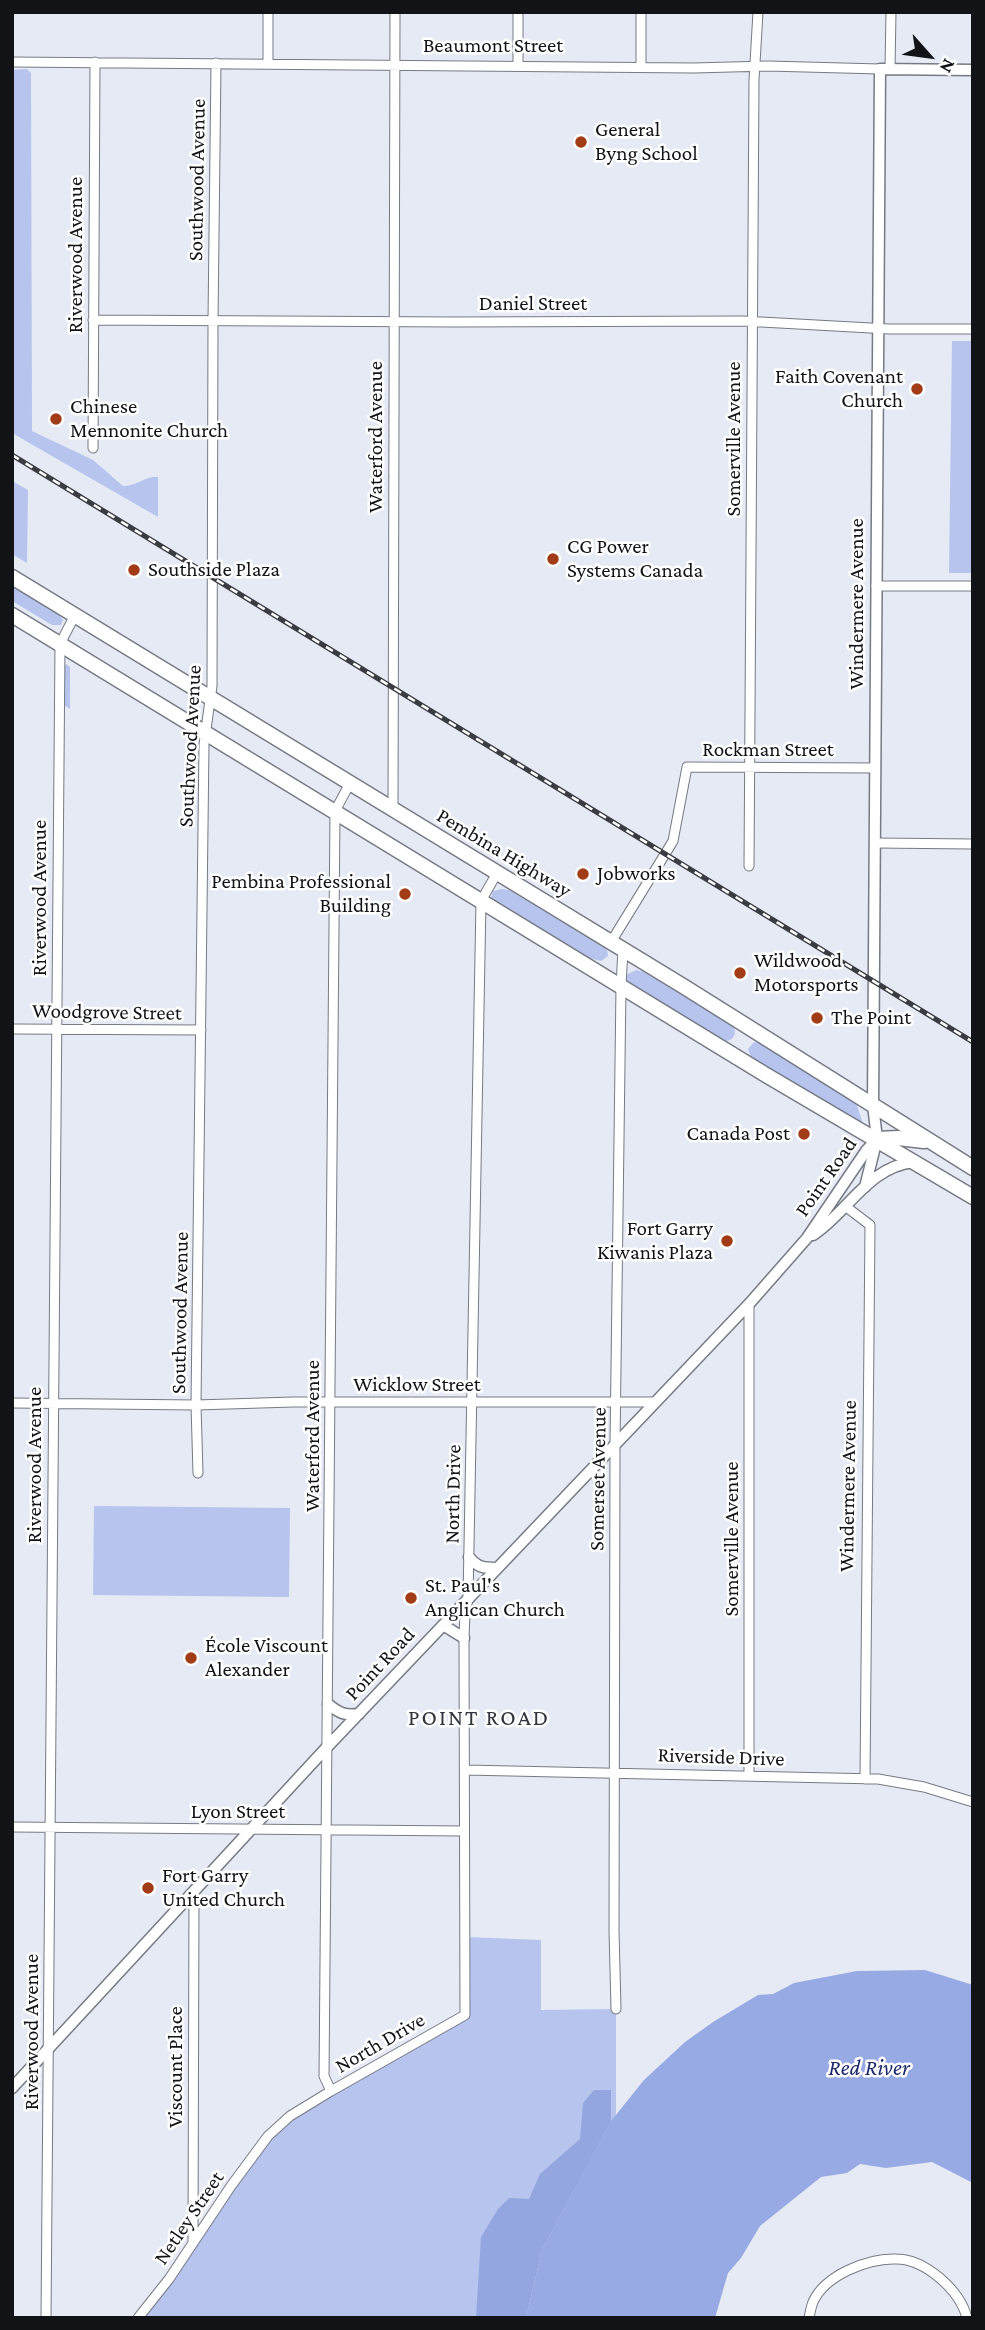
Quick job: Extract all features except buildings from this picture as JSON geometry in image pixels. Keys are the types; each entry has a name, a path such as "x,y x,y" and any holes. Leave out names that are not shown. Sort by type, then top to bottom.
{"main road":[{"name":"Pembina Highway","path":"12,576 617,946 973,1168"},
{"path":"12,615 973,1197"},
{"path":"877,1139 898,1138 929,1142"}],"street":[{"path":"268,12 268,64"},
{"name":"Waterford Avenue","path":"393,809 395,12"},
{"path":"518,12 518,66"},
{"path":"640,67 641,12"},
{"name":"Somerville Avenue","path":"749,866 752,321 758,12"},
{"path":"886,69 891,12"},
{"name":"Beaumont Street","path":"12,62 756,66 973,70"},
{"name":"Riverwood Avenue","path":"93,448 95,62"},
{"name":"Southwood Avenue","path":"198,1473 196,1405 204,732 212,698 216,63"},
{"name":"Windermere Avenue","path":"877,1139 873,1105 878,328 886,69"},
{"name":"Daniel Street","path":"93,320 752,321 878,328 973,329"},
{"path":"876,586 973,586"},
{"name":"Riverwood Avenue","path":"46,2318 60,644 75,615"},
{"name":"Rockman Street","path":"617,946 673,841 687,767 875,768"},
{"name":"Waterford Avenue","path":"331,2091 324,2076 335,811 350,783"},
{"path":"875,843 973,844"},
{"name":"North Drive","path":"268,2136 290,2116 465,2015 464,1638 469,1557 481,901 497,873"},
{"name":"Somerset Avenue","path":"616,2009 615,1444 621,986 617,946"},
{"name":"Woodgrove Street","path":"12,1029 201,1031"},
{"name":"Point Road","path":"12,2088 328,1746 749,1304 807,1238 877,1139"},
{"name":"Point Road","path":"807,1238 825,1226 865,1187 877,1139"},
{"path":"865,1187 881,1173 916,1162"},
{"path":"842,1186 841,1197 845,1206"},
{"name":"Windermere Avenue","path":"845,1206 870,1225 864,1779"},
{"name":"Somerville Avenue","path":"749,1304 749,1775"},
{"name":"Wicklow Street","path":"12,1403 196,1405 331,1402 654,1402"},
{"path":"469,1557 482,1568 497,1568"},
{"path":"443,1625 464,1638"},
{"path":"328,1704 348,1716 359,1714"},
{"name":"Riverside Drive","path":"465,1770 864,1779 924,1787 973,1802"},
{"name":"Lyon Street","path":"12,1827 464,1831"},
{"name":"Viscount Place","path":"193,2243 194,1891"},
{"name":"Netley Street","path":"138,2318 163,2288 268,2136"},
{"path":"809,2318 814,2300 836,2276 858,2265 897,2258 925,2267 946,2283 964,2307 967,2318"}],"shaded area":[{"path":"27,69 31,73 32,431 93,460 123,486 158,477 158,517 12,433 12,70"},
{"path":"952,341 973,341 973,573 949,573"},
{"path":"12,481 28,490 27,563 12,554"},
{"path":"12,586 60,616 63,620 61,625 52,625 12,601"},
{"path":"66,664 70,667 70,709 63,704"},
{"path":"509,890 607,949 608,956 601,961 589,958 491,898 493,891"},
{"path":"636,970 644,972 733,1026 734,1037 723,1041 627,982 626,975"},
{"path":"754,1042 760,1043 856,1102 862,1121 751,1058 748,1049"},
{"path":"94,1506 290,1508 289,1597 93,1595"},
{"path":"465,1937 541,1940 541,2010 616,2009 616,2115 542,2250 526,2318 138,2318 231,2186 290,2116 465,2015"},
{"path":"594,2090 611,2090 611,2121 542,2250 526,2318 476,2318 481,2237 498,2209 509,2198 529,2199 540,2174 580,2139 583,2103"}],"water":[{"name":"Red River","path":"925,1970 973,1985 973,2183 932,2162 886,2168 860,2164 847,2173 821,2177 760,2226 741,2258 728,2273 715,2318 526,2318 542,2250 611,2121 644,2080 685,2042 758,1995 773,1994 794,1983 857,1971"}],"railway":[{"path":"12,455 973,1042"}],"place":[{"name":"General Byng School","path":"581,142"},
{"name":"Faith Covenant Church","path":"917,389"},
{"name":"Chinese Mennonite Church","path":"56,419"},
{"name":"CG Power Systems Canada","path":"553,559"},
{"name":"Southside Plaza","path":"134,570"},
{"name":"Jobworks","path":"583,874"},
{"name":"Pembina Professional Building","path":"405,894"},
{"name":"Wildwood Motorsports","path":"740,973"},
{"name":"The Point","path":"817,1018"},
{"name":"Canada Post","path":"804,1134"},
{"name":"Fort Garry Kiwanis Plaza","path":"727,1241"},
{"name":"St. Paul's Anglican Church","path":"411,1598"},
{"name":"École Viscount Alexander","path":"191,1658"},
{"name":"Fort Garry United Church","path":"148,1888"}],"district":[{"name":"POINT ROAD","path":"479,1718"}]}
